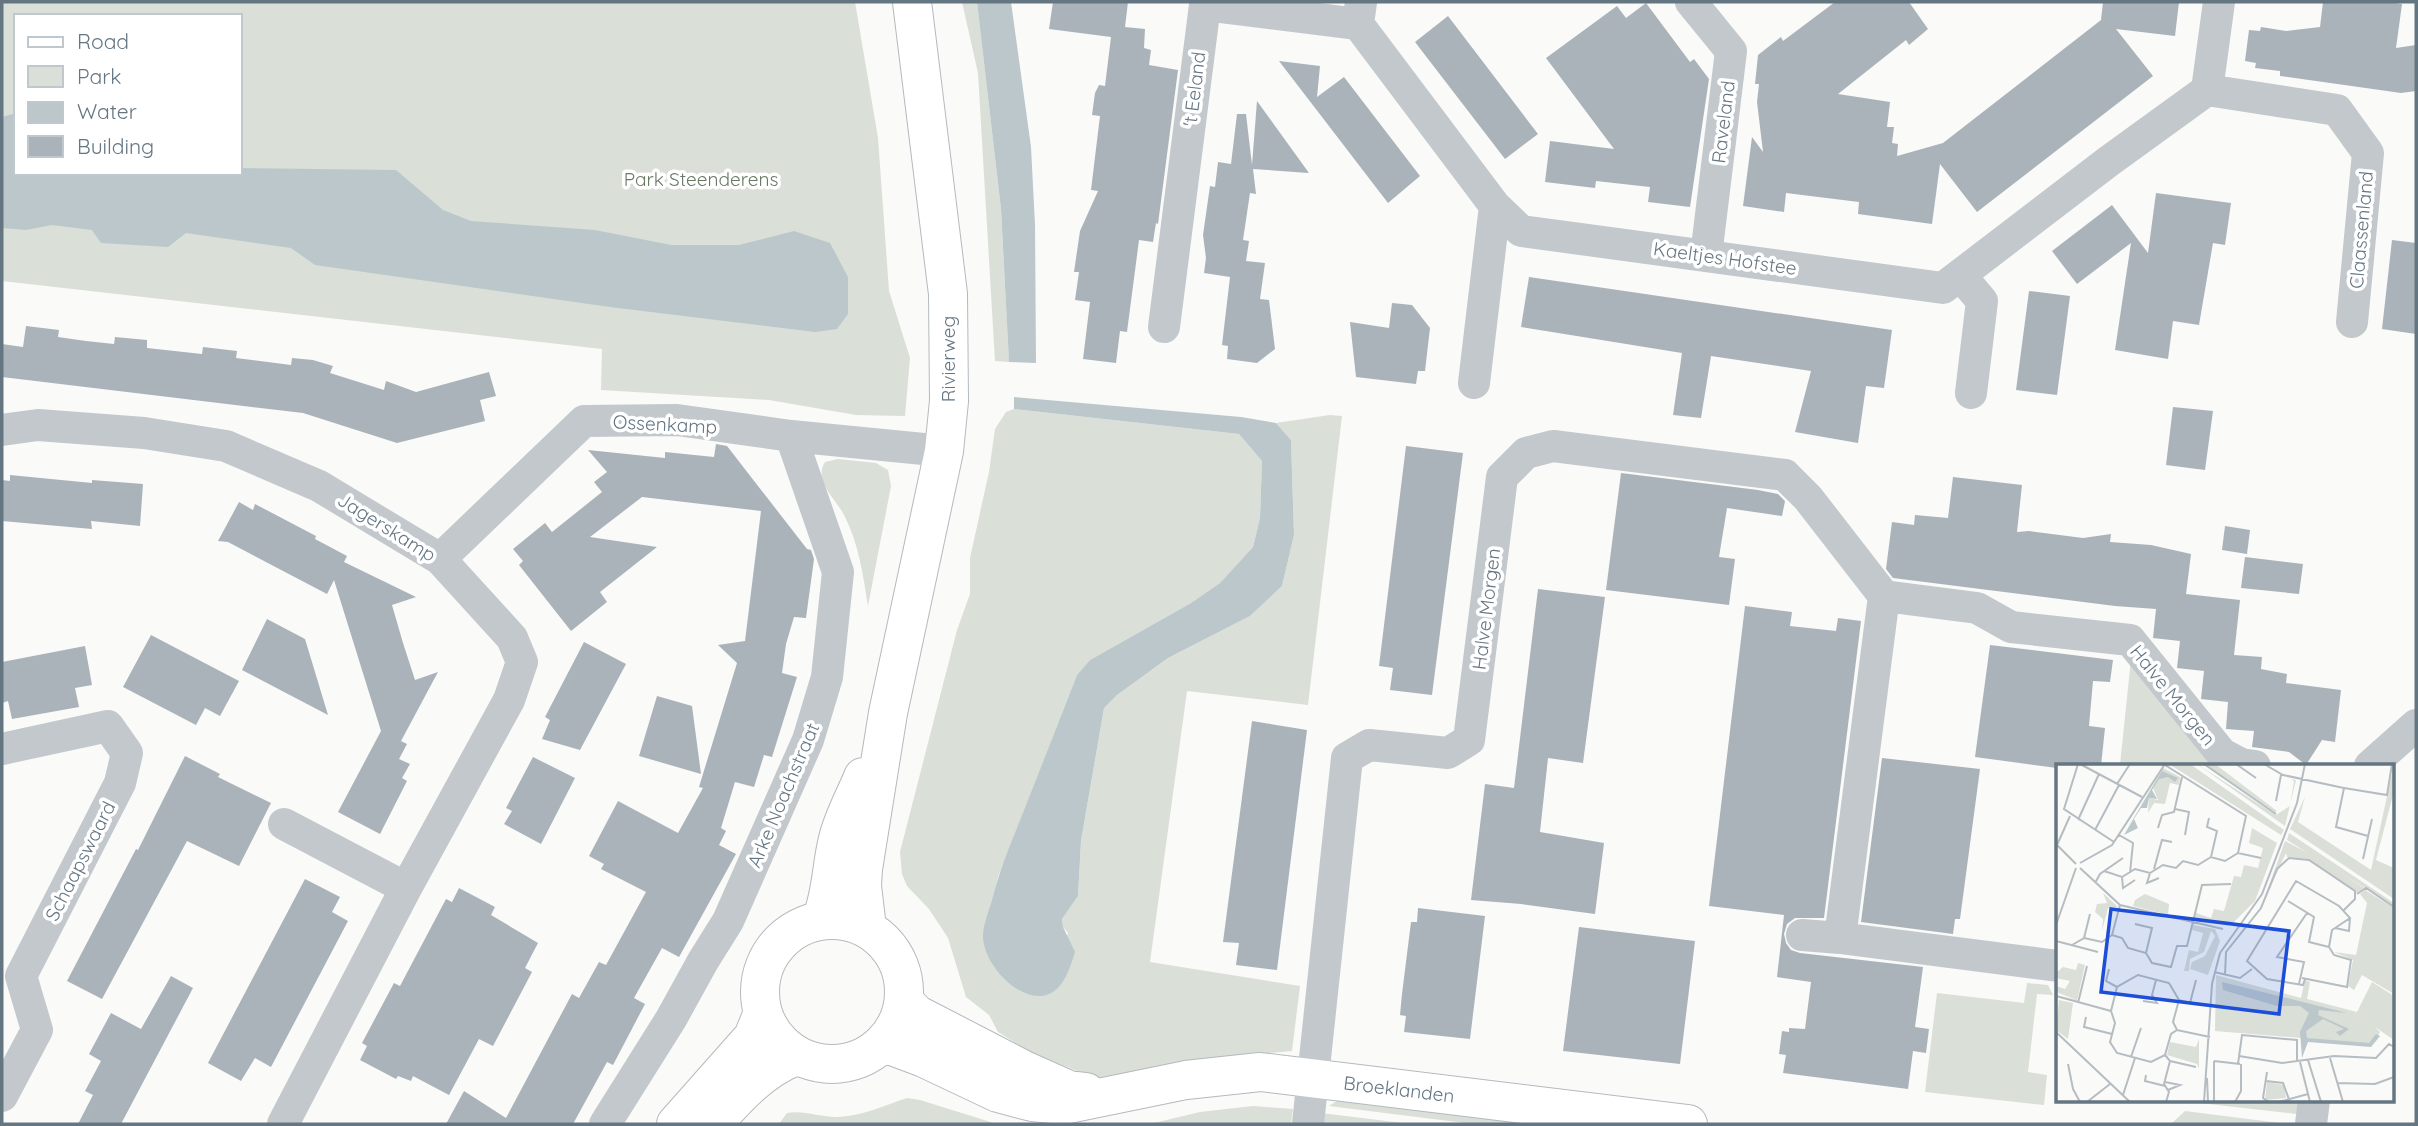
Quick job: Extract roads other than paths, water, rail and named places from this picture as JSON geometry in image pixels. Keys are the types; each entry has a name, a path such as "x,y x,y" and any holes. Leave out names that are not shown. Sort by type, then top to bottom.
{"street":[{"name":"Rivierweg","path":"867,928 863,869 888,713 944,451 949,401 948,294 912,2"},
{"name":"Raveland","path":"1690,2 1731,51 1706,256"},
{"path":"2207,90 2219,2"},
{"name":"'t Eeland","path":"1164,327 1205,5 1359,13"},
{"name":"Kaeltjes Hofstee","path":"1359,13 1495,206 1521,231 1943,288 2207,90"},
{"name":"Claassenland","path":"2207,90 2337,110 2368,153 2352,322"},
{"path":"1474,383 1495,206"},
{"path":"1960,275 1982,301 1971,393"},
{"name":"Ossenkamp","path":"440,559 584,421 677,421 791,436 944,451"},
{"name":"Jagerskamp","path":"2,430 38,425 144,433 226,446 319,486 440,559 512,638 522,662 509,700 406,888 283,1124"},
{"name":"Arke Noachstraat","path":"605,1124 671,1019 733,912 808,740 827,677 838,572 791,436"},
{"name":"Halve Morgen","path":"1314,1079 1347,758 1369,745 1448,753 1469,740 1502,477 1526,453 1553,446 1785,475 1808,498 1884,596 1976,608 2011,627 2130,640 2222,754 2241,764"},
{"path":"1840,938 1884,596"},
{"name":"Rivierweg","path":"821,920 829,901 838,836 888,713"},
{"path":"2371,764 2416,724"},
{"name":"Schaapswaard","path":"2,749 108,726 127,753 120,783 21,976 37,1030 2,1096"},
{"path":"284,824 406,888"},
{"path":"821,920 845,920 867,928 890,949 902,974 904,1001 898,1022 884,1044 871,1053 843,1064 808,1061 796,1056 778,1042 762,1015 758,992 767,958 777,943 797,928 821,920"},
{"path":"1802,935 2056,966"},
{"name":"Broeklanden","path":"904,1001 916,1014 1024,1070 1069,1090 1112,1096"},
{"path":"676,1124 753,1037 762,1015"},
{"name":"Broeklanden","path":"884,1044 924,1058 998,1093 1032,1102 1065,1105 1186,1080 1260,1072 1635,1121 1688,1124"},
{"path":"713,1124 763,1074 780,1062 796,1056"},
{"path":"1308,1124 1314,1079"},
{"path":"2311,1124 2314,1102"}],"water":[{"path":"977,2 1011,2 1031,147 1035,225 1036,363 1009,362 1001,209"},
{"path":"14,114 14,175 242,175 242,168 396,170 443,210 471,221 595,230 671,245 739,245 794,231 830,243 848,277 848,314 837,329 815,332 610,307 315,265 291,248 186,233 168,247 101,243 92,230 52,225 26,230 2,228 2,117"},
{"path":"1014,397 1241,417 1276,423 1291,440 1294,535 1282,586 1250,616 1168,658 1117,695 1104,708 1081,841 1078,896 1062,919 1075,952 1066,977 1058,988 1047,995 1036,996 1025,993 1004,979 989,958 983,932 1003,864 1077,675 1090,660 1191,603 1220,583 1253,547 1260,518 1262,461 1239,434 1014,409"}],"park label":[{"name":"Park Steenderens","path":"701,179"}]}
